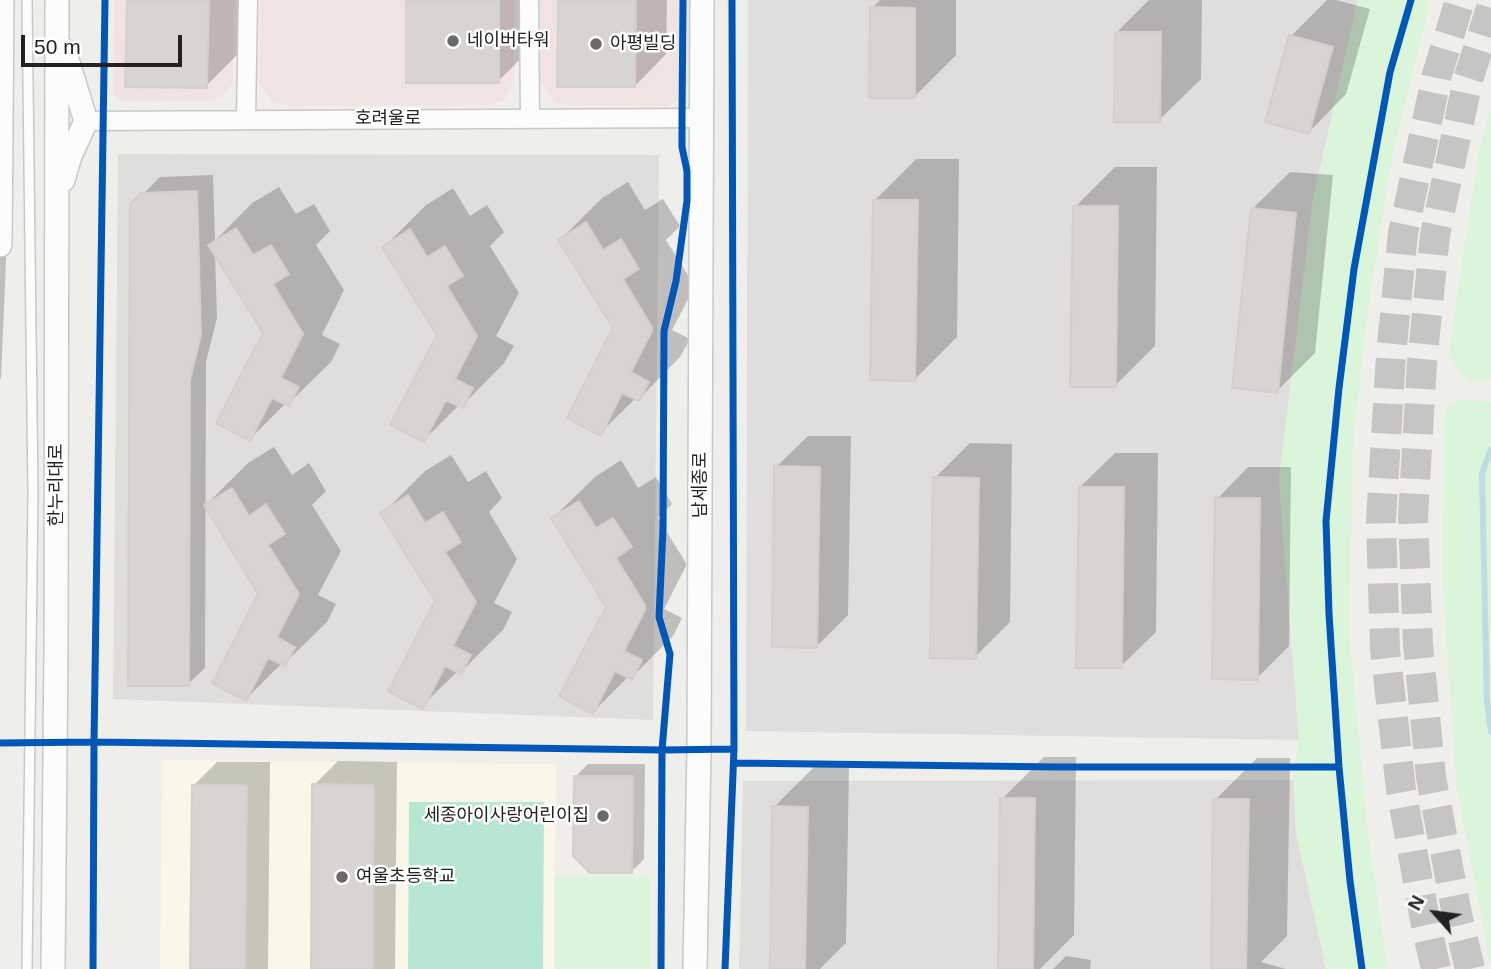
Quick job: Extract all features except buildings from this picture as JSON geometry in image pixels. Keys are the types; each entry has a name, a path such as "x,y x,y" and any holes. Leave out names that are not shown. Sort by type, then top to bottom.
{"street":[{"path":"0,245 2,0"},
{"name":"한누리대로","path":"53,969 57,649 57,0"},
{"path":"246,120 248,0"},
{"path":"529,0 530,119"},
{"name":"남세종로","path":"695,969 699,735 702,0"},
{"path":"57,30 86,121 70,156 57,200"},
{"name":"호려울로","path":"86,121 702,118"}],"lane":[{"path":"27,0 33,493 27,969"}],"shaded area":[{"path":"115,0 234,0 233,83 223,97 210,101 122,101 113,94"},
{"path":"260,0 514,0 514,84 504,100 492,105 291,106 273,102 259,83"},
{"path":"540,0 689,0 688,84 678,101 666,106 571,105 554,102 540,82"},
{"path":"748,0 1358,0 1313,200 1279,480 1299,740 746,731"},
{"path":"118,154 659,155 653,720 113,699"},
{"path":"162,760 556,764 554,969 160,969"},
{"path":"1293,780 1296,832 1326,969 739,969 743,781"}],"green space":[{"path":"1358,0 1430,0 1391,164 1367,316 1353,445 1349,632 1369,841 1388,969 1326,969 1296,832 1293,780 1299,739 1279,480 1313,200"},
{"path":"1491,109 1491,380 1468,381 1448,355 1479,150"},
{"path":"1462,400 1491,402 1491,968 1456,784 1442,572 1445,407"},
{"path":"409,802 544,802 543,969 408,969"},
{"path":"554,877 651,877 651,969 554,969"}],"waterway":[{"path":"1491,449 1482,473 1487,702 1491,732"}],"tunnel":[{"path":"1436,969 1401,789 1385,649 1381,521 1391,355 1403,233 1437,75 1460,0"},
{"path":"1470,969 1431,777 1418,645 1413,516 1422,363 1435,235 1468,80 1491,8"}],"cycle path":[{"path":"105,0 94,742 662,750 670,654 659,617 663,529 664,331 676,281 687,201 687,171 682,147 683,0"},
{"path":"725,969 734,749 732,0"},
{"path":"1362,969 1339,767 1326,521 1354,269 1390,72 1411,0"},
{"path":"0,743 94,742 93,969"},
{"path":"661,969 662,750 734,749"},
{"path":"734,763 1339,767"}],"place":[{"name":"네이버타워","path":"453,41"},
{"name":"아평빌딩","path":"596,44"},
{"name":"세종아이사랑어린이집","path":"603,816"},
{"name":"여울초등학교","path":"342,877"}]}
